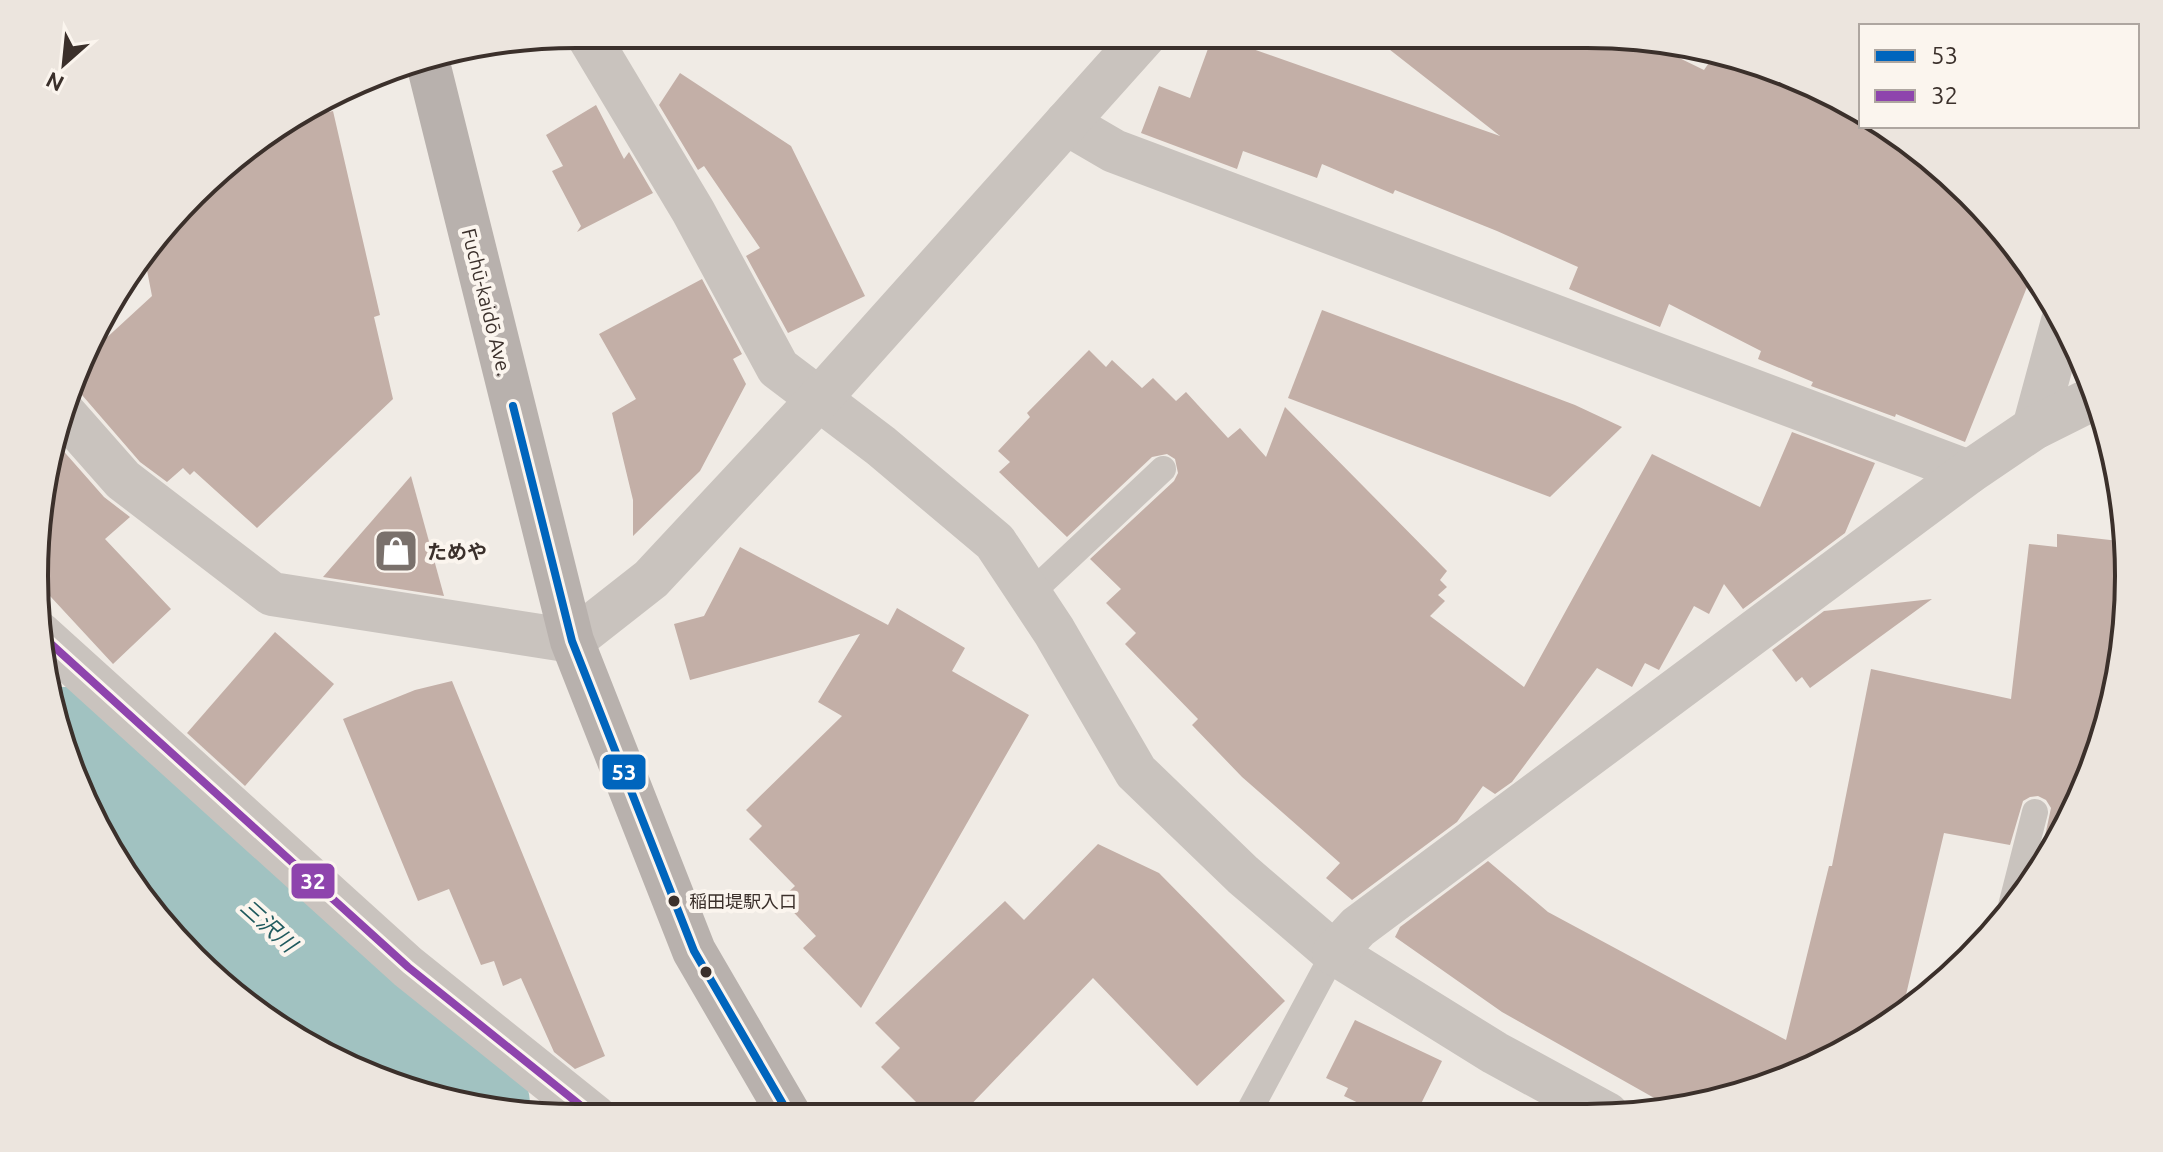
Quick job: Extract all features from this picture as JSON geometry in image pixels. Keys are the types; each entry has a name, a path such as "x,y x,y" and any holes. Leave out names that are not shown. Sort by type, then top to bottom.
{"main road":[{"name":"Fuchū-kaidō Ave.","path":"429,69 572,641 694,951 783,1104"}],"street":[{"path":"595,48 693,211 778,368 881,446 995,542 1030,594 1136,772 1243,875 1334,953 1495,1053 1589,1104"},
{"path":"71,421 123,480 272,594 572,641 651,579 818,400 1133,48"},
{"path":"1066,123 1114,151 1969,472"},
{"path":"2034,428 2059,338"},
{"path":"1334,953 1358,927 1969,472 2034,428 2086,402"},
{"path":"53,646 408,967 579,1104"}],"lane":[{"path":"1030,594 1163,469"},
{"path":"2017,881 2035,812"},
{"path":"1253,1104 1334,953"}],"building":[{"path":"1208,48 1250,48 1500,136 1388,48 1622,49 1675,56 1704,70 1709,63 1757,76 1821,102 1859,124 1859,128 1882,138 1935,179 1960,203 1984,228 2028,286 1965,442 1896,414 1895,417 1811,386 1813,382 1758,359 1761,351 1669,304 1660,327 1569,289 1578,267 1395,190 1393,194 1322,164 1317,178 1243,151 1237,169 1141,133 1159,86 1190,98"},
{"path":"680,73 791,146 865,296 788,333 746,256 760,248 704,166 698,170 659,105"},
{"path":"596,105 624,159 629,152 653,193 577,232 581,226 552,171 563,166 546,135"},
{"path":"333,111 380,315 374,317 393,399 257,528 194,471 190,475 183,468 167,482 140,462 80,394 102,342 152,296 147,269 179,228 255,157 322,114"},
{"path":"702,279 742,354 733,359 746,384 700,471 633,536 633,500 612,413 636,399 599,334"},
{"path":"1322,310 1575,405 1622,427 1550,497 1288,398"},
{"path":"1089,350 1106,367 1112,360 1142,388 1153,378 1176,401 1186,392 1228,438 1240,428 1266,457 1285,407 1447,571 1440,580 1447,587 1438,595 1445,601 1430,616 1524,687 1652,454 1760,507 1792,432 1875,463 1845,533 1743,609 1724,584 1709,614 1694,606 1659,670 1645,663 1632,687 1597,668 1512,782 1495,794 1483,786 1457,822 1352,900 1326,878 1340,863 1242,777 1192,725 1198,719 1125,644 1136,633 1106,603 1121,589 1090,559 1174,481 1178,473 1175,459 1167,454 1152,457 1067,537 999,472 1010,462 998,451 1030,417 1027,413"},
{"path":"63,451 104,497 130,517 105,539 171,609 113,664 49,594 49,541"},
{"path":"411,476 444,596 323,577"},
{"path":"2057,534 2114,541 2114,611 2105,679 2075,778 2044,840 2051,808 2046,800 2038,796 2023,801 2010,845 1944,833 1906,997 1851,1033 1821,1050 1757,1076 1690,1094 1656,1099 1502,1012 1395,937 1400,927 1488,861 1548,912 1786,1040 1829,866 1832,866 1871,669 2011,699 2029,544 2057,547"},
{"path":"740,547 888,625 897,608 965,648 952,671 1029,715 861,1008 803,948 816,936 781,899 795,886 749,839 762,826 746,810 842,716 818,702 860,634 690,680 674,624 704,616"},
{"path":"1932,599 1810,688 1802,677 1796,682 1772,650 1824,611"},
{"path":"275,632 334,684 245,786 187,733"},
{"path":"452,681 605,1056 575,1069 554,1052 521,978 503,986 494,961 481,965 449,889 418,901 343,719 415,690"},
{"path":"1098,844 1159,873 1285,1001 1197,1086 1093,978 972,1104 918,1104 881,1067 900,1048 875,1023 1005,901 1024,920"},
{"path":"1355,1020 1442,1061 1421,1104 1360,1104 1344,1096 1348,1088 1326,1078"}],"waterway":[{"name":"三沢川","path":"81,760 453,1089"}],"transit line":[{"name":"53","path":"513,406 572,641 694,951 783,1104"},
{"name":"32","path":"53,646 408,967 579,1104"}],"place":[{"name":"ためや","path":"396,551"},
{"name":"稲田堤駅入口","path":"674,901"}]}
